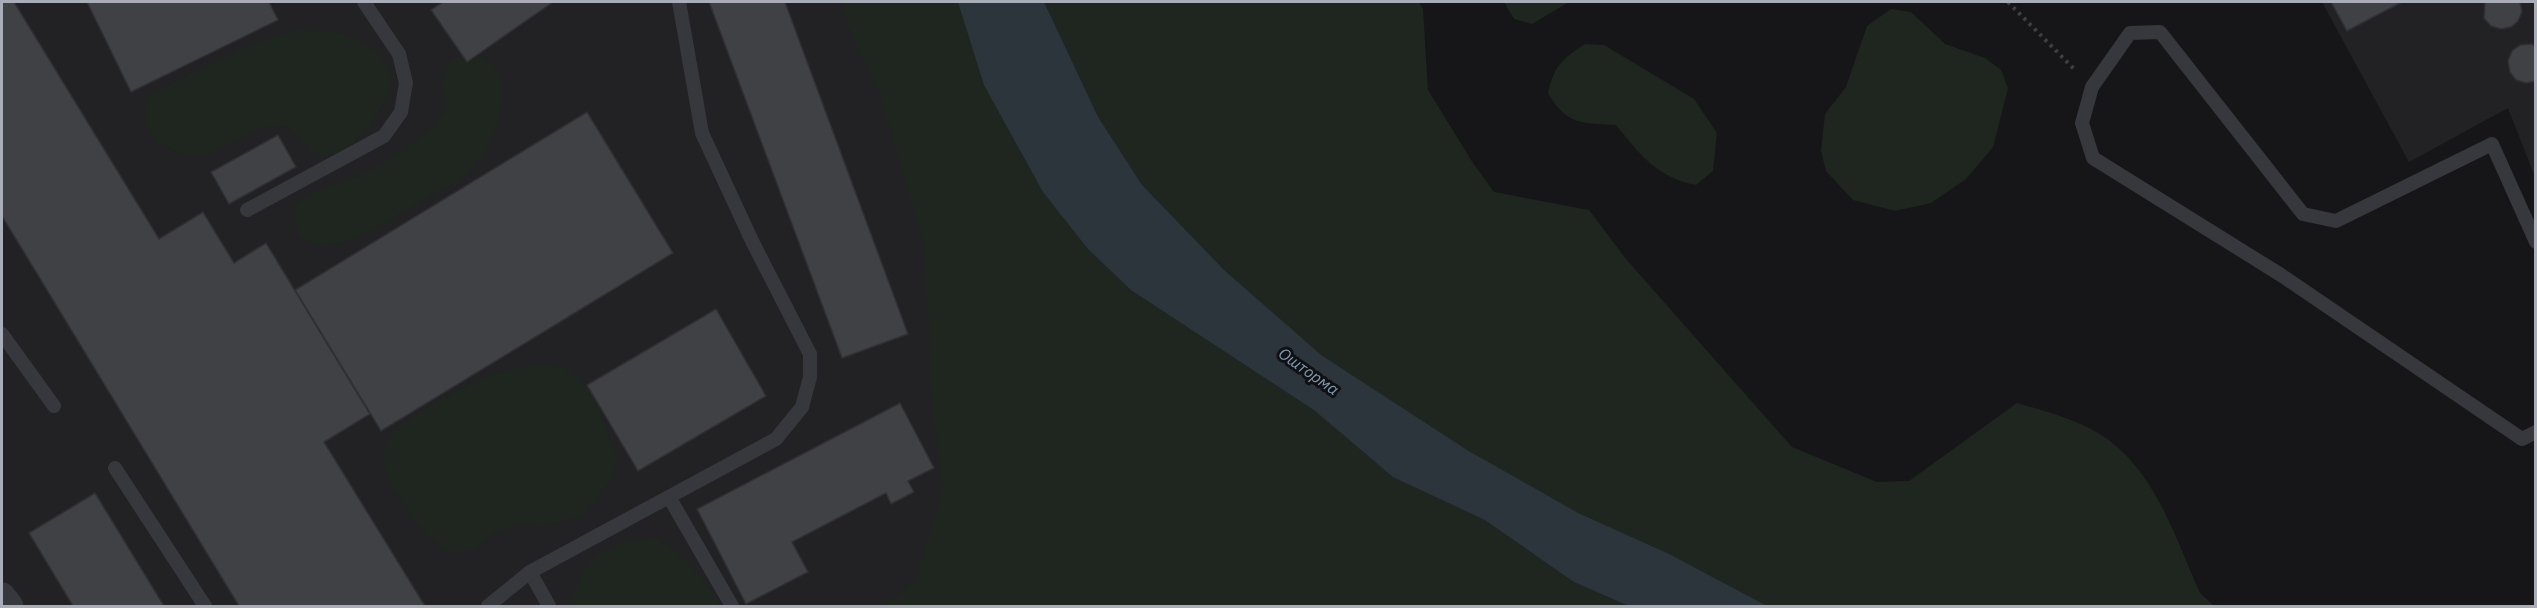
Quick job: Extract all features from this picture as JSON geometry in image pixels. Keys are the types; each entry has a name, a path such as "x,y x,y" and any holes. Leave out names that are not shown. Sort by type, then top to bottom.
{"street":[{"path":"2,596 10,606"}],"lane":[{"path":"247,210 384,136 401,112 406,83 399,54 364,2"},
{"path":"488,606 530,572 776,439 802,407 810,377 810,354 753,243 702,134 679,2"},
{"path":"2535,242 2493,144 2336,221 2303,214 2160,33 2130,33 2092,87 2082,123 2093,159 2281,275 2522,439 2535,432"},
{"path":"2,334 54,406"},
{"path":"115,468 205,606"},
{"path":"669,497 732,606"},
{"path":"530,572 549,606"}],"path":[{"path":"2008,2 2092,87"}],"shaded area":[{"path":"2,2 924,2 990,606 10,606 2,596"},
{"path":"843,2 1419,2 1423,9 1428,90 1473,163 1494,192 1589,210 1626,259 1792,447 1877,482 1909,481 2017,403 2065,418 2089,428 2110,441 2141,473 2174,531 2200,593 2214,606 882,606 915,583 943,489 931,390 925,247 879,92 848,27"},
{"path":"1504,2 1569,2 1532,24 1514,19"},
{"path":"2322,2 2535,2 2535,177 2508,108 2409,162"},
{"path":"1891,9 1911,12 1945,44 1985,58 2001,70 2008,88 1993,147 1966,179 1931,203 1895,211 1853,200 1826,171 1821,151 1825,114 1846,87 1867,26"},
{"path":"298,29 342,33 379,53 392,74 387,98 364,134 338,154 319,155 284,125 263,127 208,154 186,156 158,143 146,125 145,103 149,94 245,47"},
{"path":"1585,44 1604,45 1694,99 1717,133 1713,171 1696,185 1682,182 1670,177 1650,163 1616,125 1576,120 1561,111 1548,93 1550,84 1560,64"},
{"path":"468,53 489,62 497,73 502,87 500,117 480,160 466,175 365,233 344,242 324,245 308,242 298,229 295,204 303,198 376,167 410,146 431,129 447,111 442,81 449,61"},
{"path":"543,364 563,367 595,394 617,461 611,480 583,515 545,526 521,523 496,532 475,548 455,553 424,531 412,517 390,482 383,457 389,439 401,426 418,414 477,381 507,370"},
{"path":"654,538 684,559 721,606 574,606 574,596 580,577 599,555 621,543"}],"water":[{"name":"Ошторма","path":"958,2 1044,2 1098,117 1142,185 1224,270 1321,355 1467,450 1578,513 1669,554 1767,606 1629,606 1574,582 1485,520 1393,477 1314,410 1131,290 1088,249 1043,192 984,85"}],"building":[{"path":"2,2 14,2 159,239 203,212 234,263 266,243 370,414 324,442 425,606 239,606 2,216"},
{"path":"87,2 269,2 278,20 131,92"},
{"path":"443,2 553,2 467,62 431,10"},
{"path":"709,2 785,2 908,334 842,358"},
{"path":"2331,2 2402,2 2347,31"},
{"path":"2485,2 2520,2 2522,12 2518,21 2511,27 2501,29 2491,26 2484,18"},
{"path":"2520,45 2536,46 2536,81 2526,83 2516,80 2510,72 2508,61 2512,51"},
{"path":"587,112 673,253 381,431 295,290"},
{"path":"278,135 296,167 229,204 211,172"},
{"path":"716,309 766,396 638,471 587,385"},
{"path":"900,403 934,468 908,481 914,492 891,504 886,493 792,542 808,572 746,604 697,509"},
{"path":"95,493 164,606 73,606 29,533"}]}
